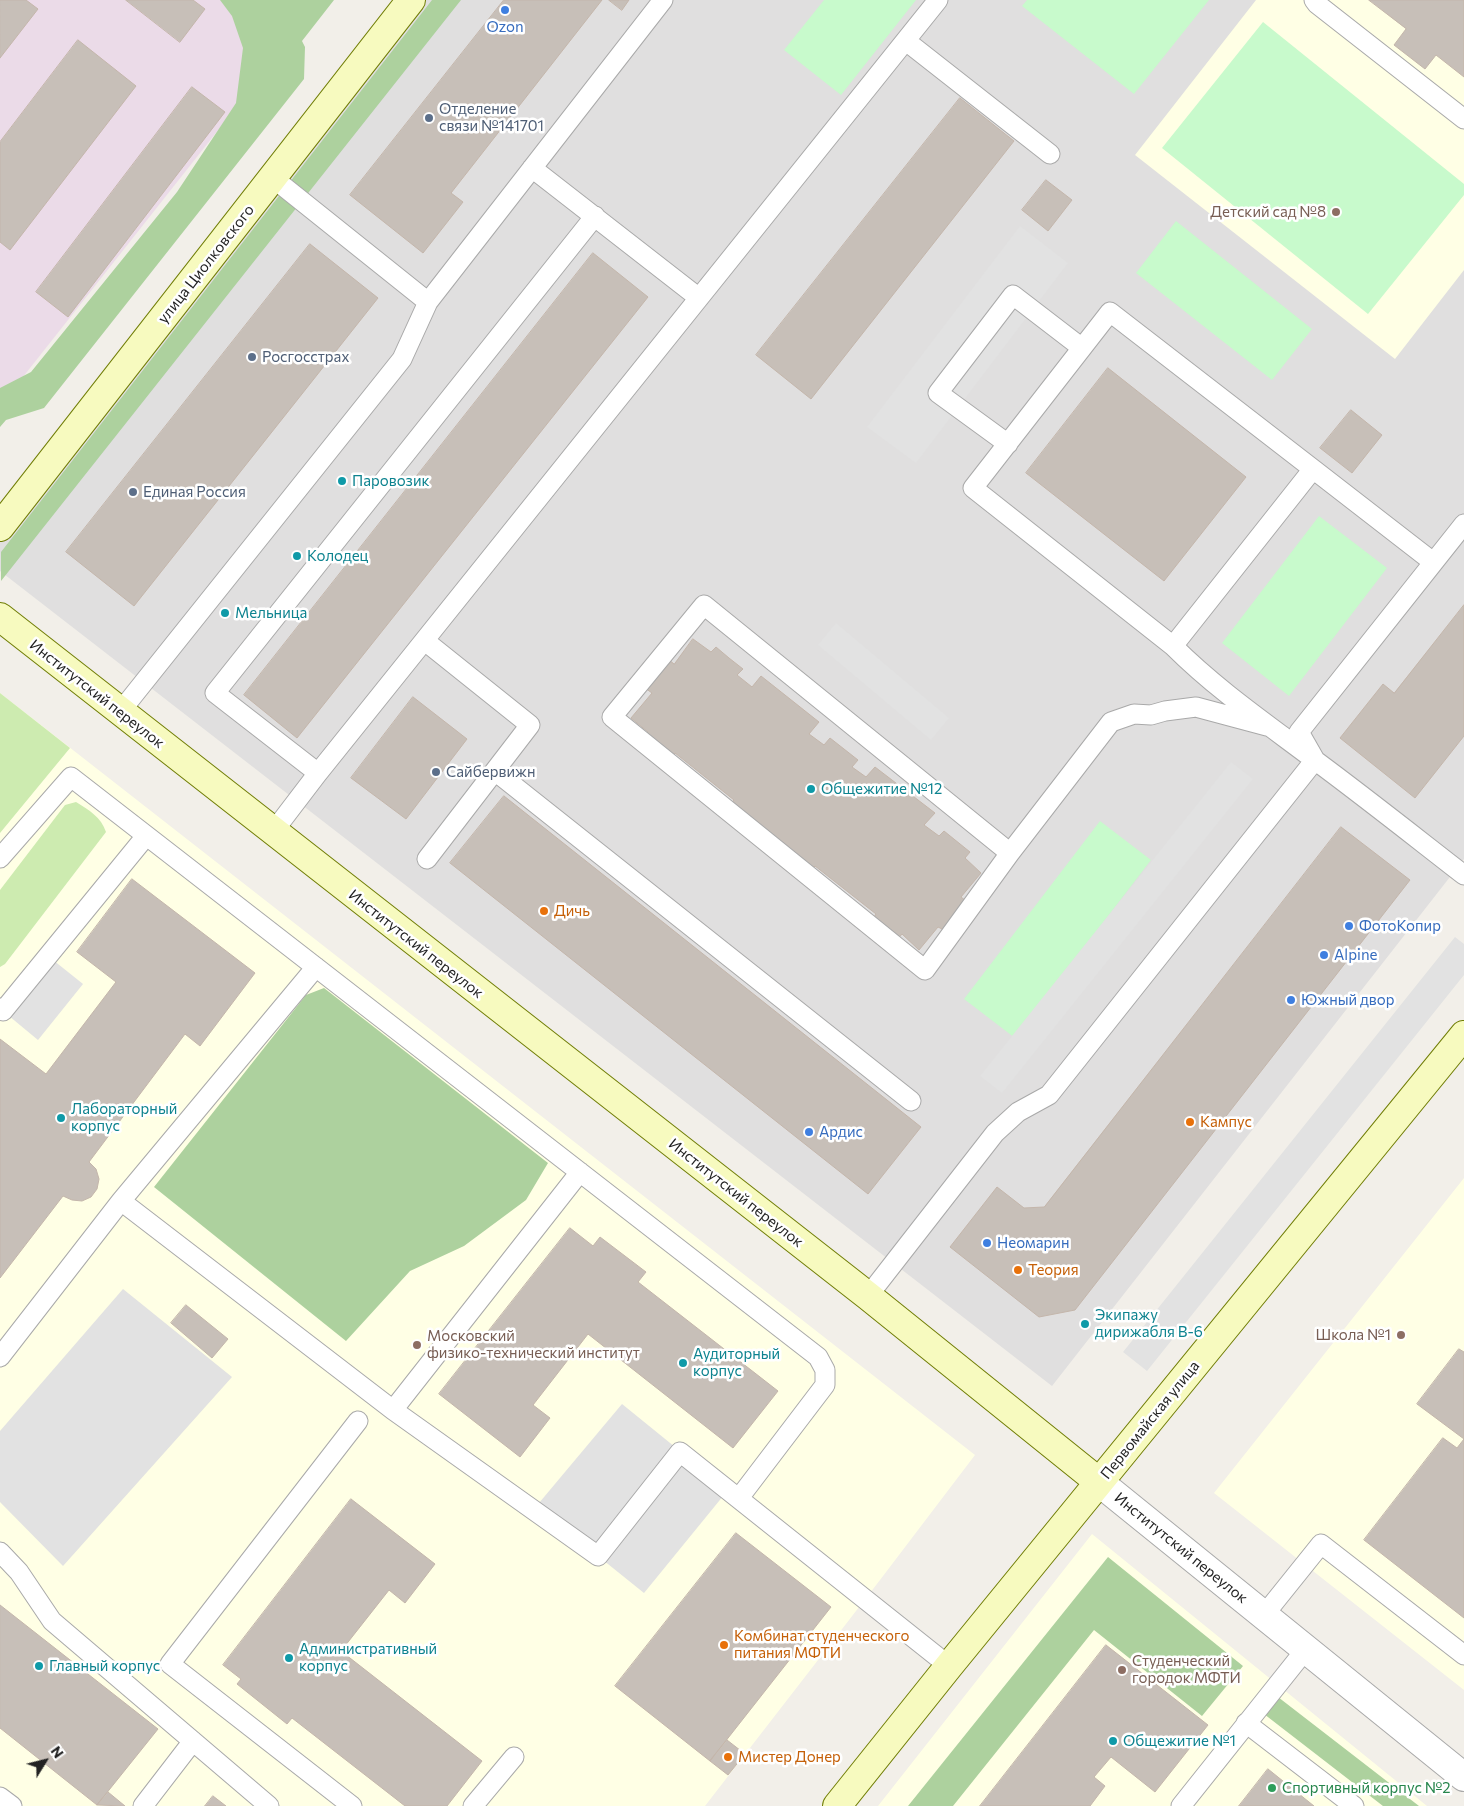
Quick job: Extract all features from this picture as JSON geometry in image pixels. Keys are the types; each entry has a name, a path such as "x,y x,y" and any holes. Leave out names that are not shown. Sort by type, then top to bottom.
{"street":[{"name":"улица Циолковского","path":"0,527 411,0"},
{"name":"Институтский переулок","path":"0,617 868,1296 1464,1777"},
{"name":"Первомайская улица","path":"837,1806 1464,1035"}],"lane":[{"path":"120,712 402,359 428,302 663,0"},
{"path":"273,832 318,773 938,0"},
{"path":"1314,0 1316,4 1464,119"},
{"path":"906,41 1050,154"},
{"path":"532,168 699,298"},
{"path":"273,178 428,302"},
{"path":"318,773 215,693 595,216"},
{"path":"1008,444 938,394 1013,295 1082,348"},
{"path":"1434,562 1110,312 973,488 1173,646 1194,666 1267,726 1315,760 1464,875"},
{"path":"1173,646 1314,469"},
{"path":"1315,760 1299,732 1464,524"},
{"path":"1010,854 704,605 612,717 925,970 1010,854 1111,722 1134,714 1151,715 1196,707 1267,726"},
{"path":"425,641 530,724 427,859"},
{"path":"868,1296 995,1133 1018,1112 1049,1095 1315,760"},
{"path":"495,771 911,1101"},
{"path":"0,858 71,777 818,1357 825,1370 825,1385 739,1498"},
{"path":"0,1008 3,1011 146,836"},
{"path":"0,1357 121,1201 316,966"},
{"path":"393,1410 580,1172"},
{"path":"121,1201 393,1410 598,1556 680,1452 949,1666"},
{"path":"352,1806 170,1664 358,1421"},
{"path":"1264,1615 1321,1544 1464,1655"},
{"path":"0,1552 19,1572 52,1621 269,1806"},
{"path":"1181,1806 1306,1649"},
{"path":"1246,1723 1354,1806"},
{"path":"143,1806 193,1741"},
{"path":"474,1806 514,1757"},
{"path":"0,1797 12,1806"}],"shaded area":[{"path":"0,0 321,0 0,406"},
{"path":"421,0 1464,0 1464,859 1052,1386 0,571 0,539"},
{"name":"Детский сад №8","path":"1256,0 1464,0 1464,270 1395,359 1135,155"},
{"path":"1020,226 1068,263 916,463 867,427"},
{"path":"836,623 949,718 931,740 818,645"},
{"name":"Московский физико-технический институт","path":"0,693 975,1455 705,1806 0,1806"},
{"path":"1231,762 1253,779 1002,1093 980,1076"},
{"path":"1455,937 1464,944 1464,975 1147,1371 1123,1352"},
{"path":"48,956 83,984 38,1040 3,1011"},
{"name":"Школа №1","path":"1464,1178 1464,1690 1214,1493"},
{"path":"123,1289 232,1377 63,1566 0,1502 0,1431"},
{"path":"622,1404 728,1490 644,1593 534,1509"},
{"name":"Студенческий городок МФТИ","path":"1092,1534 1427,1806 878,1806"}],"green space":[{"path":"220,0 334,0 302,41 305,47 304,79 44,408 6,420 0,427 0,388 31,372 177,192 236,103 243,48 232,16"},
{"path":"432,0 461,0 1,581 1,552"},
{"path":"824,0 916,0 841,95 784,50"},
{"path":"1027,0 1209,0 1134,94 1022,6"},
{"path":"1263,22 1464,184 1464,195 1368,314 1162,148"},
{"path":"1176,221 1312,329 1272,380 1136,273"},
{"path":"1319,516 1387,568 1289,696 1222,643"},
{"path":"0,693 70,748 0,833"},
{"path":"76,802 98,818 106,832 5,964 0,967 0,890 65,805"},
{"path":"1100,821 1151,860 1015,1038 964,999"},
{"path":"324,988 548,1163 526,1200 464,1246 410,1271 346,1341 154,1187 306,995"},
{"path":"1108,1557 1243,1666 1202,1716 1094,1630 953,1806 908,1806"},
{"path":"1278,1697 1419,1806 1383,1806 1264,1714"}],"building":[{"path":"0,0 26,0 38,9 0,58"},
{"path":"126,0 193,0 205,9 180,42"},
{"path":"504,0 602,0 451,193 463,202 423,253 350,195"},
{"path":"609,0 629,0 622,10"},
{"path":"1369,0 1464,0 1464,77 1436,55 1425,69 1394,45 1406,29"},
{"path":"78,40 136,86 10,250 0,242 0,142"},
{"path":"192,87 225,112 68,317 36,292"},
{"path":"960,98 1014,141 811,399 756,355"},
{"path":"1046,180 1072,200 1048,231 1022,210"},
{"path":"310,244 378,298 134,606 66,552"},
{"path":"593,253 648,297 297,738 244,695"},
{"path":"1108,368 1246,477 1164,581 1026,473"},
{"path":"1351,410 1382,435 1352,473 1320,448"},
{"path":"1464,605 1464,736 1415,798 1340,738 1383,684 1394,693"},
{"name":"Общежитие №12","path":"693,639 711,652 716,647 743,669 737,675 752,687 761,676 819,722 809,734 824,745 830,738 858,760 852,767 866,777 875,767 935,813 924,825 939,836 944,831 970,852 965,858 981,873 961,897 966,901 944,930 938,927 919,950 902,934 896,941 871,921 876,914 815,866 809,872 729,807 734,800 675,753 669,760 643,738 648,732 631,718 652,693 645,688 668,659 674,664"},
{"path":"413,697 467,739 406,819 351,778"},
{"path":"504,796 921,1127 868,1194 450,863"},
{"path":"1341,827 1410,880 1075,1310 1039,1317 950,1247 997,1187 1024,1208 1044,1207"},
{"name":"Лабораторный корпус","path":"132,879 255,973 200,1046 185,1034 89,1162 96,1169 99,1179 97,1189 91,1197 82,1201 72,1200 63,1196 0,1278 0,1039 46,1074 116,982 77,952"},
{"name":"Аудиторный корпус","path":"570,1228 593,1246 600,1237 646,1272 638,1282 778,1391 733,1448 588,1334 533,1405 550,1418 520,1457 439,1394"},
{"path":"186,1305 228,1339 212,1358 171,1323"},
{"path":"1459,1349 1464,1352 1464,1439 1417,1404"},
{"path":"1443,1438 1457,1448 1464,1439 1464,1618 1364,1540"},
{"name":"Административный корпус","path":"351,1499 435,1564 405,1603 389,1590 341,1651 482,1761 447,1806 405,1806 292,1718 287,1724 237,1684 241,1679 223,1665"},
{"name":"Комбинат студенческого питания МФТИ","path":"736,1533 831,1607 710,1761 615,1686"},
{"name":"Главный корпус","path":"0,1605 158,1729 97,1805 0,1728"},
{"name":"Общежитие №1","path":"1106,1645 1208,1725 1155,1792 1111,1757 1094,1777 1105,1786 1090,1806 980,1806"},
{"name":"Мистер Донер","path":"727,1740 745,1754 728,1775 710,1761"},
{"name":"Спортивный корпус №2","path":"1268,1769 1314,1806 1239,1806"},
{"path":"108,1792 125,1806 97,1805"},
{"path":"213,1796 226,1806 205,1806"}],"place":[{"name":"Ozon","path":"505,10"},
{"name":"Отделение связи №141701","path":"429,118"},
{"name":"Детский сад №8","path":"1336,212"},
{"name":"Росгосстрах","path":"252,357"},
{"name":"Паровозик","path":"342,481"},
{"name":"Единая Россия","path":"133,492"},
{"name":"Колодец","path":"297,556"},
{"name":"Мельница","path":"225,613"},
{"name":"Сайбервижн","path":"436,772"},
{"name":"Общежитие №12","path":"811,789"},
{"name":"Дичь","path":"544,911"},
{"name":"ФотоКопир","path":"1349,926"},
{"name":"Alpine","path":"1324,955"},
{"name":"Южный двор","path":"1291,1000"},
{"name":"Лабораторный корпус","path":"61,1118"},
{"name":"Кампус","path":"1190,1122"},
{"name":"Ардис","path":"809,1132"},
{"name":"Неомарин","path":"987,1243"},
{"name":"Теория","path":"1018,1270"},
{"name":"Экипажу дирижабля В-6","path":"1085,1324"},
{"name":"Школа №1","path":"1401,1335"},
{"name":"Московский физико-технический институт","path":"417,1345"},
{"name":"Аудиторный корпус","path":"683,1363"},
{"name":"Комбинат студенческого питания МФТИ","path":"724,1645"},
{"name":"Административный корпус","path":"289,1658"},
{"name":"Главный корпус","path":"39,1666"},
{"name":"Студенческий городок МФТИ","path":"1122,1670"},
{"name":"Общежитие №1","path":"1113,1741"},
{"name":"Мистер Донер","path":"728,1757"},
{"name":"Спортивный корпус №2","path":"1272,1788"}]}
